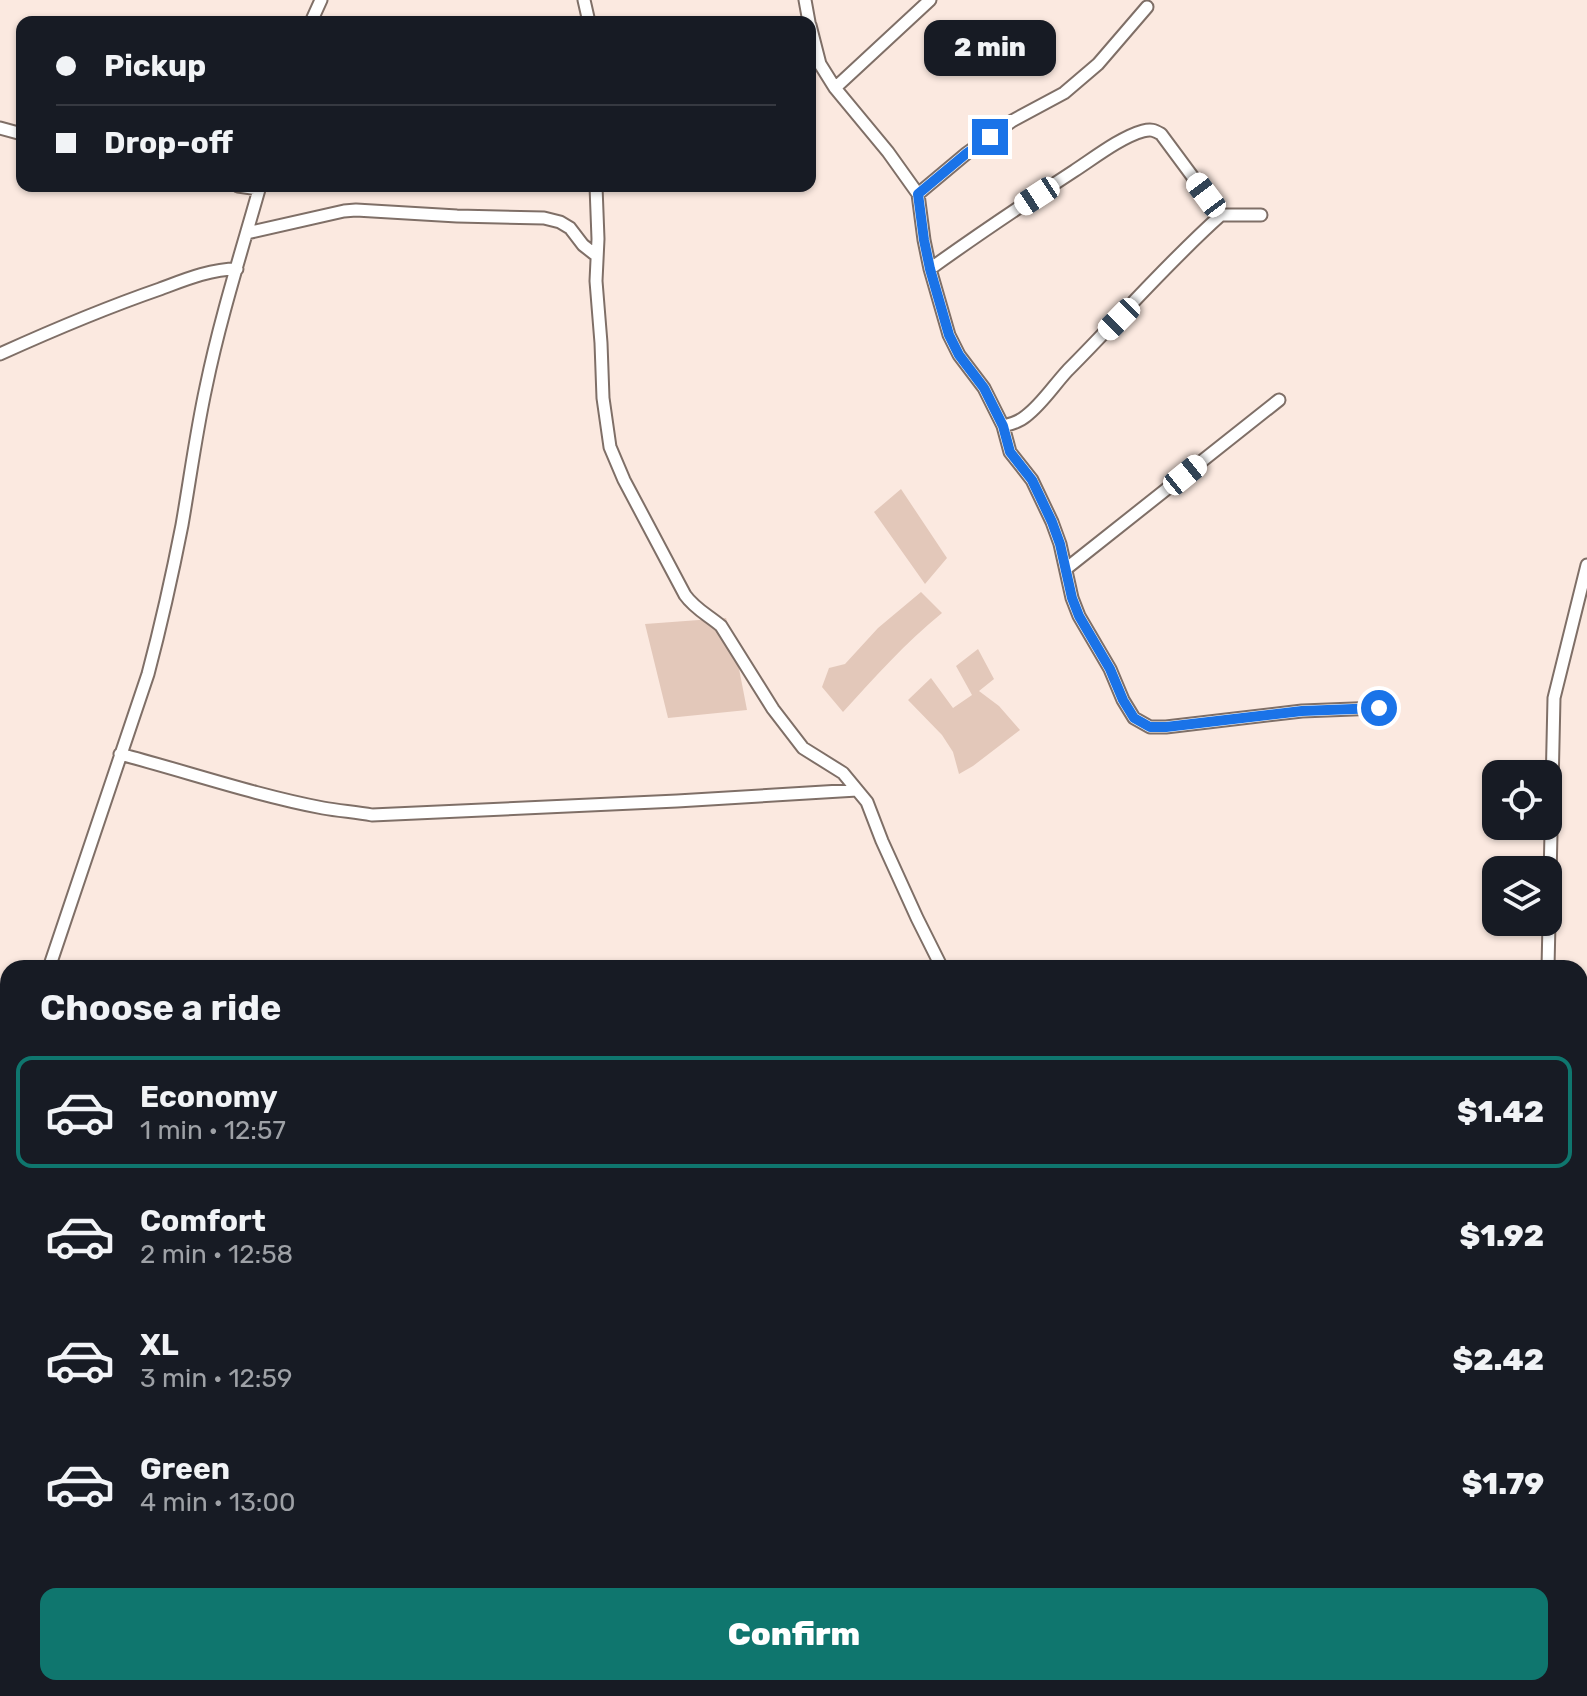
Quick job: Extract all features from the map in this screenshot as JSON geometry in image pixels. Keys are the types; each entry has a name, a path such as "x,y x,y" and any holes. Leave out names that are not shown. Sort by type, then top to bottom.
{"street":[{"path":"835,88 930,0"},
{"path":"918,194 1012,121 1064,93 1098,64 1147,7"},
{"path":"816,48 820,64 835,88 918,194 930,269 949,335 959,355 984,388 1003,426 1010,452 1032,480 1052,522 1079,616 1134,718 1150,727 1166,727 1302,711 1379,708"},
{"path":"930,269 1099,155 1147,130 1161,134 1221,215"},
{"path":"52,960 148,674 182,523 206,388 259,192"},
{"path":"596,192 596,281 603,398 610,447 624,480 695,609 721,626 773,709 803,748 843,773 867,802 905,893 938,960"},
{"path":"247,233 356,210 544,218 570,228 583,245 597,256"},
{"path":"1003,426 1028,415 1177,256 1221,215 1261,215"},
{"path":"0,354 123,302 213,272 237,269"},
{"path":"1067,568 1279,400"},
{"path":"1548,960 1554,698 1587,565"},
{"path":"120,754 324,808 372,815 857,790"}],"shaded area":[{"path":"901,489 947,558 925,584 874,512"},
{"path":"921,592 942,613 903,648 843,712 822,687 829,668 845,664 878,628"},
{"path":"726,618 747,710 668,718 645,624"},
{"path":"978,649 994,679 979,691 999,706 1020,730 959,774 953,752 942,735 908,700 931,678 953,708 972,695 956,666"}],"route":[{"path":"990,137 918,194 930,269 949,335 994,407 1010,452 1032,480 1060,544 1079,616 1134,718 1150,727 1166,727 1302,711 1379,708"}]}
